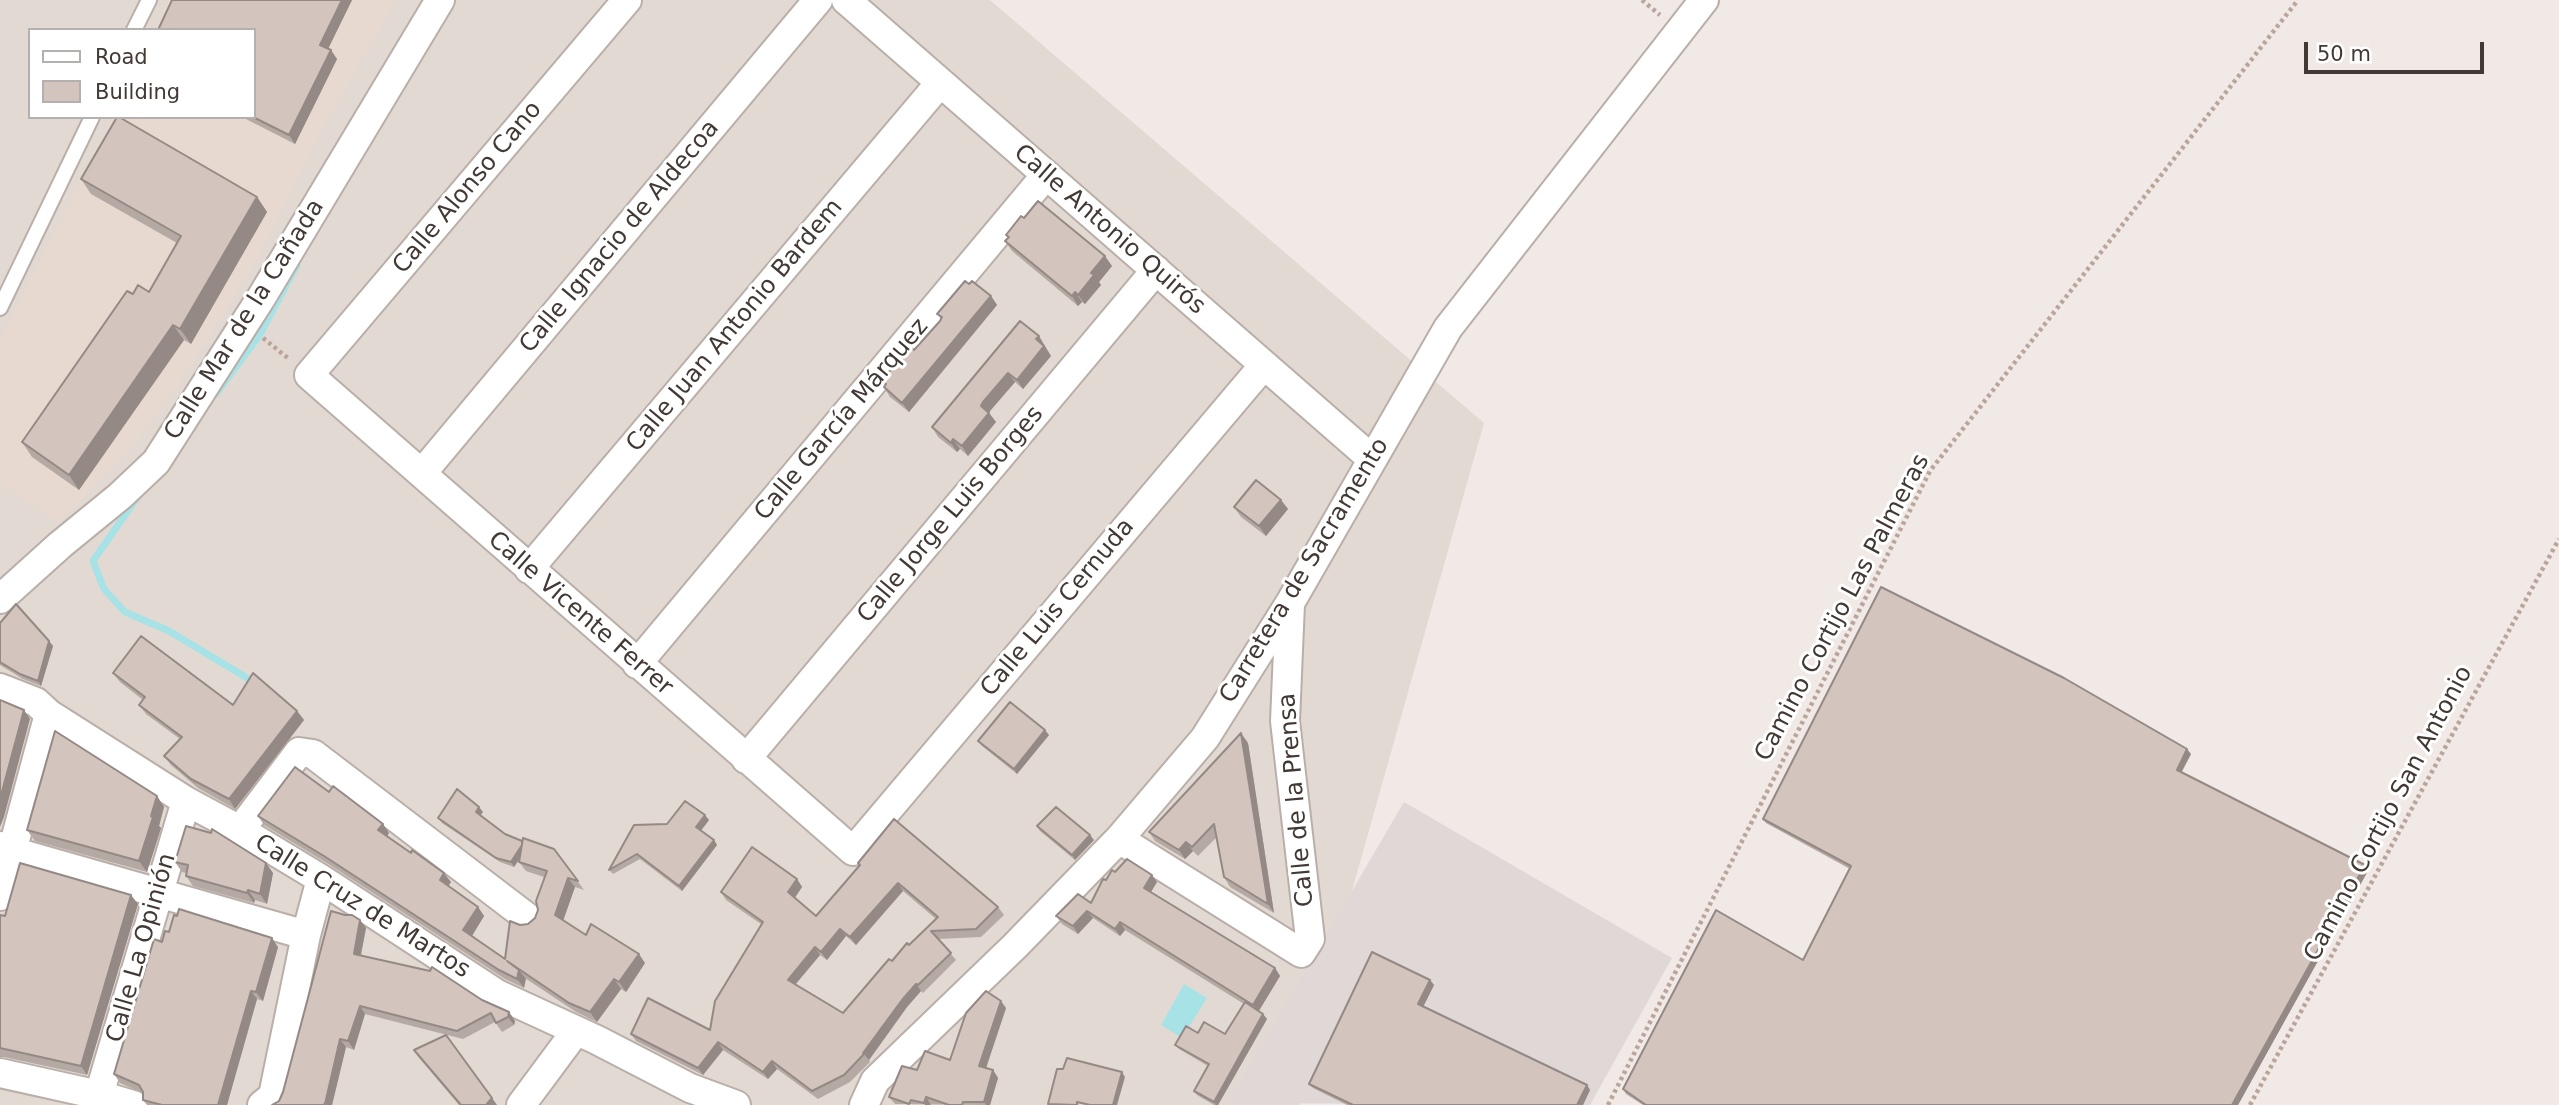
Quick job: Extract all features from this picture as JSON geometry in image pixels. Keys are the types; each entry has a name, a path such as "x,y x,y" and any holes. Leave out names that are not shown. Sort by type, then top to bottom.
{"street":[{"name":"Calle Mar de la Cañada","path":"1,595 120,496 156,462 224,358 440,0"},
{"name":"Calle Alonso Cano","path":"309,375 627,0"},
{"name":"Calle Ignacio de Aldecoa","path":"422,473 818,0"},
{"name":"Calle Antonio Quirós","path":"846,0 1372,459"},
{"name":"Carretera de Sacramento","path":"864,1105 875,1081 1015,946 1119,839 1205,738 1290,603 1448,328 1704,0"},
{"name":"Calle Juan Antonio Bardem","path":"529,569 940,83"},
{"name":"Calle García Márquez","path":"637,664 1046,175"},
{"name":"Calle Jorge Luis Borges","path":"746,759 1156,270"},
{"name":"Calle Luis Cernuda","path":"853,851 1264,365"},
{"name":"Calle Vicente Ferrer","path":"309,375 853,851"},
{"name":"Calle de la Prensa","path":"1119,839 1301,953 1310,939 1285,721 1290,603"},
{"name":"Calle Cruz de Martos","path":"0,688 36,702 48,714 186,801 321,879 497,994 576,1031 686,1096 736,1105"},
{"path":"0,896 6,848 48,714"},
{"path":"240,830 299,752 313,754 528,918"},
{"name":"Calle La Opinión","path":"99,1095 186,801"},
{"path":"6,848 157,894 306,935"},
{"path":"262,1105 273,1097 306,935 321,879"},
{"path":"521,1105 576,1031"},
{"path":"0,1073 133,1105"}],"lane":[{"path":"135,28 149,0"},
{"path":"0,308 91,119"}],"path":[{"name":"Camino Cortijo Las Palmeras","path":"1608,1105 1930,471 2298,0"},
{"name":"Camino Cortijo San Antonio","path":"2250,1105 2559,539"}],"shaded area":[{"path":"0,0 990,0 1484,423 1296,1089 1300,1105 0,1105"},
{"path":"168,0 396,0 324,125 248,275 179,383 133,445 59,522 0,483 0,341 112,119 256,119 256,28 156,28"},
{"path":"1404,802 1672,958 1590,1105 1228,1103"}],"water":[{"path":"1184,984 1207,998 1182,1038 1161,1025"}],"building":[{"path":"172,0 342,0 320,45 331,50 289,135 256,118 256,28 159,28"},
{"path":"116,119 122,119 257,197 180,329 173,325 69,475 22,442 127,291 133,294 138,285 149,292 181,236 81,179"},
{"path":"1038,201 1105,256 1078,295 1075,292 1072,296 1005,241 1009,237 1006,235 1021,216 1024,218"},
{"path":"965,281 969,284 972,281 991,296 902,403 884,387 886,384 882,380 910,347 914,350 940,321 942,317 937,314"},
{"path":"1020,321 1039,336 1036,339 1044,346 1017,380 1008,373 983,402 981,406 989,413 962,446 953,439 951,443 932,427"},
{"path":"1256,480 1281,500 1259,526 1234,507"},
{"path":"1881,587 2064,678 2187,749 2177,770 2365,865 2232,1105 1646,1105 1623,1089 1716,910 1803,960 1851,866 1763,819"},
{"path":"16,604 49,641 38,681 0,662 0,623"},
{"path":"141,636 233,705 253,673 297,711 229,799 191,779 164,756 182,737 139,705 145,697 113,673"},
{"path":"0,700 24,710 0,799"},
{"path":"1010,702 1045,730 1014,769 978,741"},
{"path":"55,731 157,796 139,861 27,830"},
{"path":"1241,733 1268,904 1224,877 1214,824 1192,847 1186,842 1179,850 1149,832"},
{"path":"295,767 329,792 333,786 383,824 378,830 444,873 440,880 478,907 463,930 505,959 510,921 520,925 528,924 535,918 538,910 536,901 547,871 519,862 523,838 554,849 578,881 568,878 555,915 586,935 591,924 639,954 619,982 614,979 590,1012 569,1003 507,961 519,970 517,979 499,970 258,816"},
{"path":"457,789 479,807 476,812 505,834 522,841 511,862 496,858 438,818"},
{"path":"685,801 705,815 696,827 714,840 679,886 637,854 609,870 634,825 667,824"},
{"path":"1056,807 1090,835 1072,855 1037,826"},
{"path":"894,819 998,907 976,929 931,931 951,953 916,984 864,1054 844,1075 812,1091 772,1061 763,1072 718,1042 698,1068 631,1034 648,998 710,1030 715,1001 763,922 721,892 752,847 797,879 788,892 816,916 860,865 858,863","holes":["898,883 938,917 909,945 907,943 892,961 889,959 843,1013 788,980 815,947 821,952 840,929 850,937"]},
{"path":"186,826 211,833 212,829 266,863 260,894 248,890 247,893 186,876 188,865 175,862"},
{"path":"1127,859 1152,875 1144,888 1275,968 1253,1005 1120,922 1115,929 1087,911 1073,926 1056,916 1078,894 1091,903 1103,879 1106,880 1112,870 1115,872"},
{"path":"20,863 131,895 81,1066 0,1048 0,915 5,916"},
{"path":"179,909 272,938 256,992 251,991 218,1105 162,1105 143,1100 139,1085 114,1074 154,939 162,942 165,931 169,932 174,915 177,916"},
{"path":"331,911 352,915 360,920 354,954 430,971 432,967 482,1000 509,1012 508,1017 496,1023 491,1013 457,1031 360,1006 348,1041 340,1039 325,1104 272,1105 279,1101 283,1092"},
{"path":"1372,952 1430,980 1418,1004 1587,1085 1577,1105 1353,1105 1309,1084"},
{"path":"986,991 1001,1001 979,1066 993,1070 984,1102 949,1105 926,1097 924,1103 911,1100 909,1104 889,1097 902,1066 917,1070 925,1051 950,1060 966,1013"},
{"path":"1245,1002 1263,1014 1214,1102 1194,1091 1209,1064 1175,1045 1186,1026 1198,1033 1204,1022 1225,1034"},
{"path":"446,1035 492,1098 486,1105 461,1105 414,1050"},
{"path":"1067,1058 1122,1072 1113,1105 1077,1102 1077,1105 1048,1104 1057,1069 1063,1069"}],"waterway":[{"path":"216,394 259,336 297,265"},
{"path":"139,495 93,561 104,589 125,612 169,631 257,684"}]}
